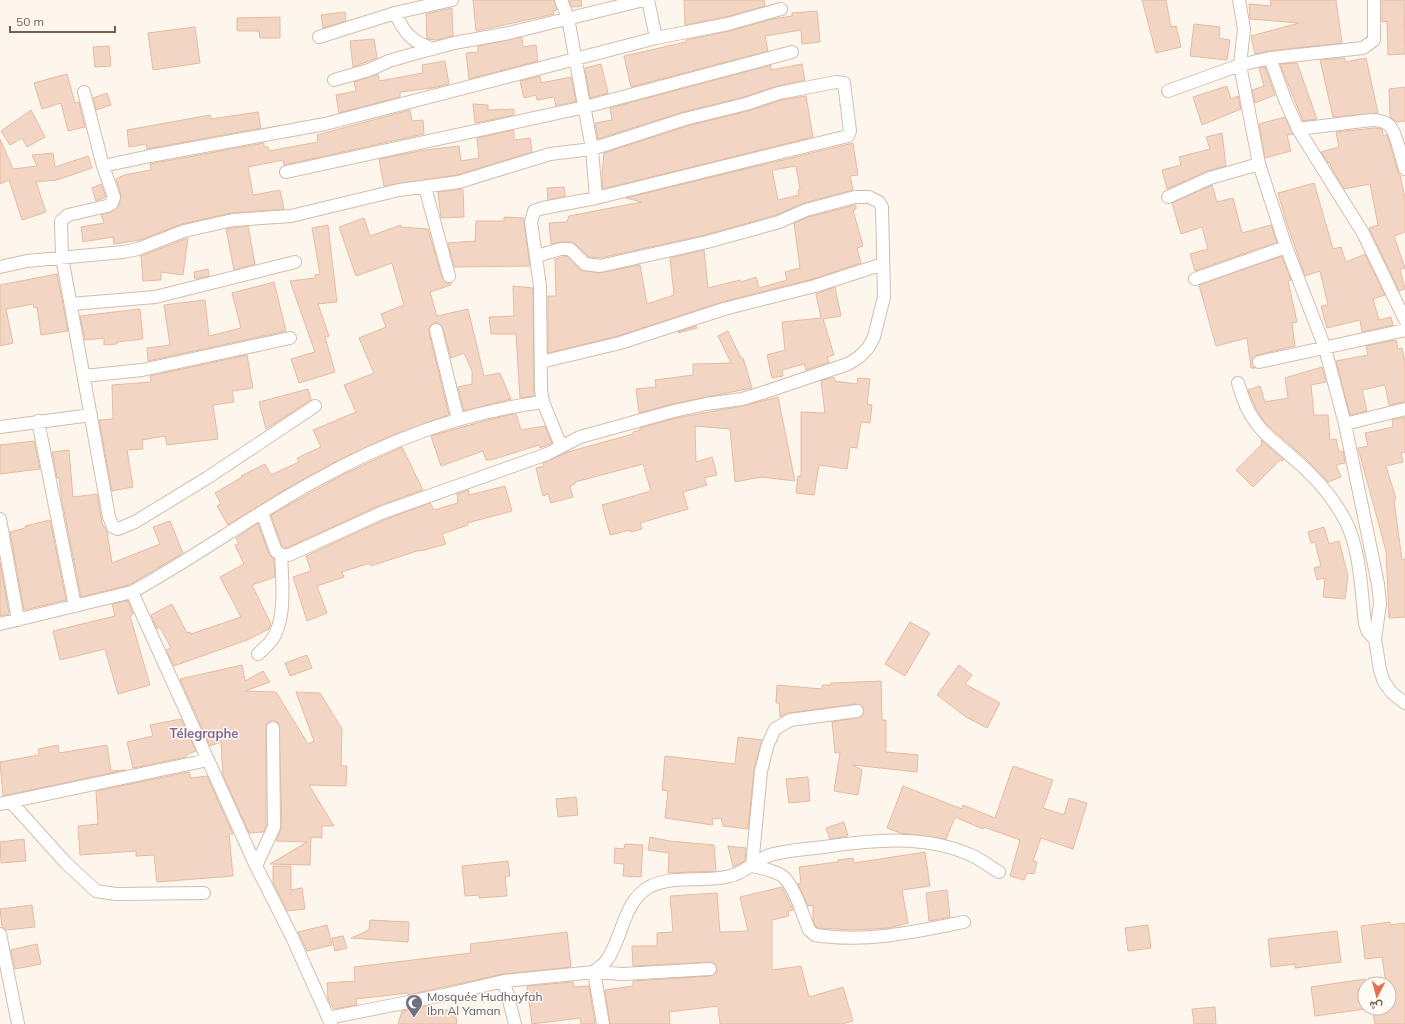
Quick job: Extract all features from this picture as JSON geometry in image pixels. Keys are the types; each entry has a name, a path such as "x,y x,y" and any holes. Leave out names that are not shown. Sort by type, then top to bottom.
{"street":[{"path":"318,37 395,13 452,0"},
{"path":"561,0 568,18 585,107 592,149 596,198"},
{"path":"334,80 369,70 389,61 433,49 644,0"},
{"path":"648,0 656,38"},
{"path":"1239,0 1244,29 1240,65 1259,164 1286,247 1325,348 1345,424 1378,584 1380,604 1375,639 1380,670 1384,682 1392,693 1405,704"},
{"path":"1168,91 1240,65 1270,58 1363,48 1374,40 1374,0"},
{"path":"103,166 325,124 656,38 728,24 781,9"},
{"path":"395,13 402,29 408,36 419,44 433,49"},
{"path":"286,172 585,107 792,52"},
{"path":"1270,58 1286,102 1298,129 1363,233 1405,320"},
{"path":"0,267 26,261 138,249 184,231 233,220 291,216 373,196 475,178 550,154 592,149 685,119 746,104 779,93 836,82 844,83 850,131 848,136 596,198 534,211 531,222 537,256 540,286 543,402 561,446"},
{"path":"84,92 103,166 114,197 112,203 107,206 68,216 61,221 62,257 109,517 113,527 118,530 136,522 207,478 315,406"},
{"path":"1298,129 1371,120 1382,121 1389,126 1394,134 1405,169"},
{"path":"1168,197 1210,178 1259,164"},
{"path":"424,187 449,276"},
{"path":"262,513 276,551 281,555 295,553 381,513 547,454 580,438 674,411 706,404 742,399 848,364 859,357 868,348 874,338 884,297 882,207 879,202 868,197 855,197 806,210 779,222 707,242 604,266 594,267 585,264 570,249 561,249 537,256"},
{"path":"1195,279 1286,247"},
{"path":"71,304 155,297 295,262"},
{"path":"541,362 620,342 724,309 815,286 883,264"},
{"path":"436,330 458,419"},
{"path":"1259,362 1405,330"},
{"path":"84,376 142,370 290,338"},
{"path":"1238,383 1244,401 1252,417 1266,436 1300,464 1333,502 1345,521 1354,548 1359,573 1365,624 1368,632 1375,639"},
{"path":"0,624 132,592 312,482 375,450 413,433 458,419 505,407 543,402"},
{"path":"1345,424 1405,409"},
{"path":"0,427 91,415"},
{"path":"38,421 75,606"},
{"path":"0,520 18,620"},
{"path":"258,654 272,640 279,622 282,602 281,555"},
{"path":"132,592 256,866 292,937 330,1021 504,981 594,972 623,974 710,969"},
{"path":"752,866 761,771 768,744 776,729 790,720 857,711"},
{"path":"256,866 274,827 273,728"},
{"path":"5,803 208,760"},
{"path":"5,803 96,891 116,894 204,893"},
{"path":"594,972 607,960 626,915 636,898 649,888 668,880 729,877 743,872 768,856 781,853 854,843 911,840 953,849 973,856 999,872"},
{"path":"752,866 771,871 782,876 789,882 809,930 815,935 882,937 902,935 964,922"},
{"path":"0,934 18,1024"},
{"path":"594,972 603,1024"},
{"path":"504,981 515,1024"}],"building":[{"path":"473,0 554,0 557,10 553,11 554,14 476,31"},
{"path":"569,0 581,0 582,6 572,7"},
{"path":"684,0 764,0 765,6 726,17 685,25"},
{"path":"1142,0 1166,0 1171,27 1176,26 1181,47 1156,53"},
{"path":"1270,0 1336,0 1342,43 1269,51 1255,54 1251,36 1299,23 1250,19 1249,4 1271,6"},
{"path":"1382,0 1404,0 1405,54 1388,55 1387,21 1382,22"},
{"path":"452,8 453,36 437,40 427,39 426,14"},
{"path":"817,11 820,42 802,44 801,30 765,36 768,51 631,87 624,56 686,42 686,40 730,31 772,19 792,16 792,13"},
{"path":"345,12 346,21 323,28 321,15"},
{"path":"280,17 280,38 260,38 259,31 237,31 237,18"},
{"path":"1194,24 1220,27 1219,38 1230,40 1227,60 1190,56"},
{"path":"195,27 200,63 153,70 148,33"},
{"path":"522,37 523,47 536,45 538,61 469,79 466,53 478,52 478,46"},
{"path":"374,39 377,58 353,67 350,41"},
{"path":"109,46 111,66 95,67 93,47"},
{"path":"1345,58 1345,62 1366,58 1378,113 1333,117 1320,60"},
{"path":"445,61 449,84 432,88 400,92 400,97 339,113 336,95 356,91 354,82 378,74 379,81 423,73 422,65"},
{"path":"1297,63 1317,119 1303,121 1280,64"},
{"path":"601,64 608,93 590,98 585,68"},
{"path":"802,64 805,80 777,86 744,97 683,112 598,139 595,123 612,120 610,108 771,65 771,70"},
{"path":"1265,67 1275,95 1255,103 1252,90 1264,86 1259,68"},
{"path":"67,74 75,103 79,102 85,127 68,131 61,103 42,109 34,83"},
{"path":"540,76 541,83 571,77 576,101 556,106 554,97 537,100 536,95 524,98 520,81"},
{"path":"1227,86 1231,99 1238,96 1241,109 1202,125 1193,97"},
{"path":"1405,87 1405,121 1397,122 1390,116 1389,89"},
{"path":"107,93 111,105 96,110 93,98"},
{"path":"806,96 813,137 603,189 602,176 604,153 687,126 748,111 781,100"},
{"path":"473,104 488,105 488,110 514,109 514,115 475,123"},
{"path":"31,110 45,137 27,147 22,138 10,145 1,131"},
{"path":"410,110 412,121 423,120 424,134 284,165 283,160 248,167 253,195 280,190 284,209 231,213 182,224 140,240 114,244 113,237 83,242 81,227 104,223 101,215 111,212 119,205 121,195 116,179 124,175 151,170 150,164 264,143 264,147 268,147 269,151 318,142 317,135"},
{"path":"258,112 261,128 147,149 146,144 129,147 127,130 210,115 211,119"},
{"path":"1285,117 1293,134 1287,135 1291,151 1265,158 1259,124"},
{"path":"1375,128 1382,129 1383,135 1387,135 1388,137 1400,175 1405,198 1405,232 1394,236 1405,268 1400,269 1405,289 1399,291 1369,228 1378,225 1370,184 1344,189 1330,163 1328,163 1321,152 1339,147 1336,132"},
{"path":"514,130 514,140 530,138 532,152 457,175 384,186 379,159 425,150 459,146 461,161 479,158 477,138"},
{"path":"1222,133 1226,166 1207,171 1167,189 1162,170 1181,165 1179,157 1210,149 1206,137"},
{"path":"0,139 13,169 37,166 32,155 53,153 55,167 88,156 92,168 57,180 36,182 46,212 22,220 9,180 0,184"},
{"path":"853,143 858,175 850,176 853,190 804,203 776,215 705,235 600,258 589,257 573,242 551,244 549,223 567,222 569,216 642,202 626,198","holes":["796,166 800,189 798,190 799,195 778,200 772,170"]},
{"path":"1314,183 1333,249 1341,247 1346,262 1365,254 1385,295 1373,299 1379,320 1391,317 1393,325 1362,332 1360,320 1327,328 1321,306 1328,305 1320,271 1305,276 1278,193"},
{"path":"101,184 106,197 96,201 92,188"},
{"path":"1212,185 1217,202 1233,198 1242,233 1271,225 1277,242 1195,271 1190,254 1208,249 1202,227 1181,234 1172,203"},
{"path":"564,187 565,196 548,200 547,188"},
{"path":"463,189 464,217 441,218 438,192"},
{"path":"856,205 856,209 853,210 863,246 857,248 861,263 813,279 722,302 618,336 548,353 548,296 556,296 555,259 567,256 580,270 599,273 640,265 647,304 674,295 670,258 704,250 708,288 740,280 741,282 756,277 759,288 787,280 785,272 800,268 794,223 808,217"},
{"path":"504,217 524,218 530,266 454,267 448,243 475,241 476,221 504,221"},
{"path":"364,218 370,236 401,225 401,227 428,229 442,278 447,283 451,283 451,285 430,292 437,316 468,309 484,376 500,373 511,399 464,411 458,387 472,384 472,371 464,353 451,358 443,328 438,323 434,323 429,328 429,332 449,415 393,435 337,461 286,489 228,525 217,506 221,504 215,493 242,477 241,476 265,464 271,475 299,462 297,458 321,447 313,430 356,412 344,385 374,373 359,338 386,327 381,314 404,305 392,263 356,276 339,227"},
{"path":"328,225 337,302 318,304 329,336 325,337 335,372 299,383 291,359 315,352 290,281 315,278 315,275 320,274 312,228"},
{"path":"248,226 255,264 234,270 226,229"},
{"path":"188,238 183,275 161,272 161,280 143,281 141,256"},
{"path":"1282,256 1291,280 1288,281 1297,322 1292,323 1295,346 1257,355 1252,360 1255,368 1251,368 1247,338 1216,346 1199,285"},
{"path":"208,269 209,276 195,279 194,272"},
{"path":"57,274 68,331 41,335 37,307 34,308 33,304 6,309 13,343 0,346 0,285"},
{"path":"274,282 286,331 148,361 147,348 170,345 164,305 205,300 209,336 241,328 232,293"},
{"path":"513,286 533,288 534,396 520,398 516,334 491,334 489,317 514,316"},
{"path":"835,287 841,316 823,319 834,355 827,357 829,362 806,370 804,364 782,370 783,376 772,378 767,355 785,350 782,322 821,318 816,294"},
{"path":"140,309 143,339 104,345 104,338 85,340 80,316"},
{"path":"696,326 697,328 678,333 678,332"},
{"path":"728,331 741,358 743,358 752,388 672,404 639,413 636,389 656,387 655,380 693,375 693,364 731,363 718,336"},
{"path":"1396,340 1398,349 1402,348 1405,362 1405,402 1389,405 1385,385 1362,390 1367,411 1350,415 1336,361 1368,355 1366,346"},
{"path":"247,355 253,388 232,391 234,402 213,405 218,439 167,445 165,436 142,440 143,449 127,450 133,487 112,491 99,420 113,419 112,385 151,382 150,376"},
{"path":"1322,367 1326,382 1311,385 1314,415 1328,415 1330,440 1336,439 1339,452 1343,451 1345,463 1336,465 1341,477 1328,482 1305,458 1266,424 1256,409 1248,390 1260,386 1265,402 1288,398 1285,378"},
{"path":"834,377 835,381 857,384 858,378 870,379 867,404 872,405 870,423 861,422 857,448 850,447 847,469 819,465 814,495 796,493 798,476 801,476 801,412 825,413 821,381"},
{"path":"308,389 311,400 266,429 259,402"},
{"path":"778,397 795,481 761,477 735,482 730,429 695,426 696,462 712,457 717,475 704,478 707,485 683,492 688,509 640,523 642,529 631,532 630,530 610,535 602,505 651,491 643,464 575,482 575,484 570,486 573,497 551,503 548,494 543,496 536,468 544,466 543,463 568,452 633,434 633,432 640,430 640,428 676,418 743,406"},
{"path":"516,414 521,430 545,426 552,443 540,448 539,445 491,460 486,460 483,451 441,466 431,436"},
{"path":"1405,417 1405,452 1401,453 1403,462 1386,466 1396,499 1394,500 1402,560 1405,559 1405,617 1389,618 1386,551 1358,448 1368,446 1365,433 1393,427 1392,420"},
{"path":"1261,440 1284,460 1279,461 1253,487 1236,470 1262,444"},
{"path":"34,441 40,469 0,474 0,445"},
{"path":"402,447 423,490 378,506 287,548 282,546 271,515 344,474"},
{"path":"69,450 73,497 97,494 102,523 107,532 112,563 160,544 153,527 170,521 183,553 129,585 81,597 62,501 59,478 57,478 52,452"},
{"path":"505,486 512,511 467,523 468,525 442,534 446,544 420,550 371,566 370,563 342,572 344,577 317,586 327,613 307,621 293,577 311,571 306,556 384,520 430,503 434,510 458,503 457,494 469,490 469,495"},
{"path":"50,520 66,600 24,610 10,532 25,528 25,526"},
{"path":"258,523 269,554 274,559 275,577 252,585 271,624 269,629 247,640 174,666 166,650 171,648 160,627 157,629 151,615 172,604 187,633 190,632 191,634 241,617 220,577 244,564 235,545 239,544 236,538"},
{"path":"1324,527 1329,544 1339,541 1348,576 1345,599 1323,597 1325,578 1317,580 1314,568 1321,566 1315,542 1311,543 1308,532"},
{"path":"0,562 9,614 0,616"},
{"path":"128,601 133,613 130,616 150,685 118,694 105,649 60,660 53,631 115,616 112,604"},
{"path":"910,622 930,633 905,676 885,664"},
{"path":"307,655 312,668 290,676 285,663"},
{"path":"242,665 245,681 263,671 270,682 245,691 276,692 308,744 314,741 296,692 320,693 342,729 341,766 347,766 346,786 309,785 334,826 322,826 322,838 311,837 310,865 270,864 307,842 276,841 282,827 279,724 276,721 270,721 266,728 266,825 264,832 249,833 223,775 221,742 210,746 180,679"},
{"path":"959,665 972,675 965,684 1000,703 987,728 966,717 937,695"},
{"path":"881,681 882,720 886,720 886,752 918,755 917,772 853,765 862,770 858,795 834,791 840,752 835,753 832,722 861,717 864,713 863,707 856,704 789,713 780,717 779,703 776,703 777,685 822,689 822,685 831,685 831,683"},
{"path":"181,719 196,751 186,755 186,757 133,768 127,742 153,736 150,725"},
{"path":"738,737 762,740 754,770 748,829 723,826 721,818 712,819 713,825 665,818 668,791 662,790 665,756 735,764"},
{"path":"58,745 59,753 107,745 111,771 125,770 3,796 0,762 39,755 38,749"},
{"path":"1013,766 1053,780 1043,808 1064,815 1069,798 1087,803 1073,849 1041,838 1033,861 1037,862 1034,874 1027,873 1024,880 1010,876 1020,840 984,827 983,829 955,817 946,839 900,833 887,828 903,786 962,809 963,805 995,818"},
{"path":"189,772 191,778 207,776 233,834 229,834 233,876 157,882 154,855 136,856 136,851 80,855 78,826 98,824 96,791"},
{"path":"808,777 810,801 789,803 786,779"},
{"path":"576,797 578,815 558,817 556,799"},
{"path":"844,822 848,836 830,839 826,828"},
{"path":"650,837 669,841 714,845 716,871 668,873 669,853 648,850"},
{"path":"24,839 26,861 1,863 0,842"},
{"path":"625,844 643,845 641,877 623,876 624,864 614,863 615,848 624,849"},
{"path":"728,846 746,848 745,861 733,867"},
{"path":"925,852 930,886 902,890 908,923 889,928 853,930 818,928 815,925 813,919 813,905 808,906 798,884 801,883 799,867 838,862 838,860 853,858 854,863"},
{"path":"508,861 510,876 505,877 507,896 479,898 479,895 465,896 462,866"},
{"path":"273,866 291,866 291,890 302,888 305,909 287,911 273,882"},
{"path":"782,887 793,910 788,911 789,916 772,920 772,970 801,966 809,997 843,987 853,1021 842,1024 720,1024 718,1006 669,1012 670,1024 610,1024 605,990 633,986 633,981 710,976 717,972 716,965 710,962 633,966 632,946 657,946 657,933 673,932 670,896 717,893 720,932 748,931 740,897"},
{"path":"947,890 950,917 929,921 926,893"},
{"path":"32,905 35,927 6,930 2,927 0,909"},
{"path":"370,920 409,922 408,942 351,938 369,930"},
{"path":"1390,922 1390,925 1405,923 1405,1024 1375,1024 1374,1016 1397,1016 1397,976 1385,976 1382,957 1365,959 1361,926"},
{"path":"327,925 332,945 307,951 298,932"},
{"path":"1148,925 1151,948 1128,951 1125,928"},
{"path":"1337,931 1341,962 1295,968 1295,964 1271,967 1268,939"},
{"path":"567,932 571,967 503,974 408,995 408,993 356,999 357,1005 334,1009 328,999 327,983 355,981 354,967 471,953 470,944"},
{"path":"343,936 347,948 335,951 332,938"},
{"path":"37,944 41,964 15,969 11,950"},
{"path":"1357,980 1357,1010 1315,1016 1311,987"},
{"path":"573,982 574,987 589,986 595,1024 581,1024 580,1018 532,1024 527,986"},
{"path":"432,1005 429,1012 455,1009 457,1024 398,1024 402,1011"},
{"path":"1215,1007 1216,1024 1194,1024 1192,1009"}],"place":[{"name":"Mosquée Hudhayfah Ibn Al Yaman","path":"414,1018"}],"district":[{"name":"Télegraphe","path":"204,733"}]}
